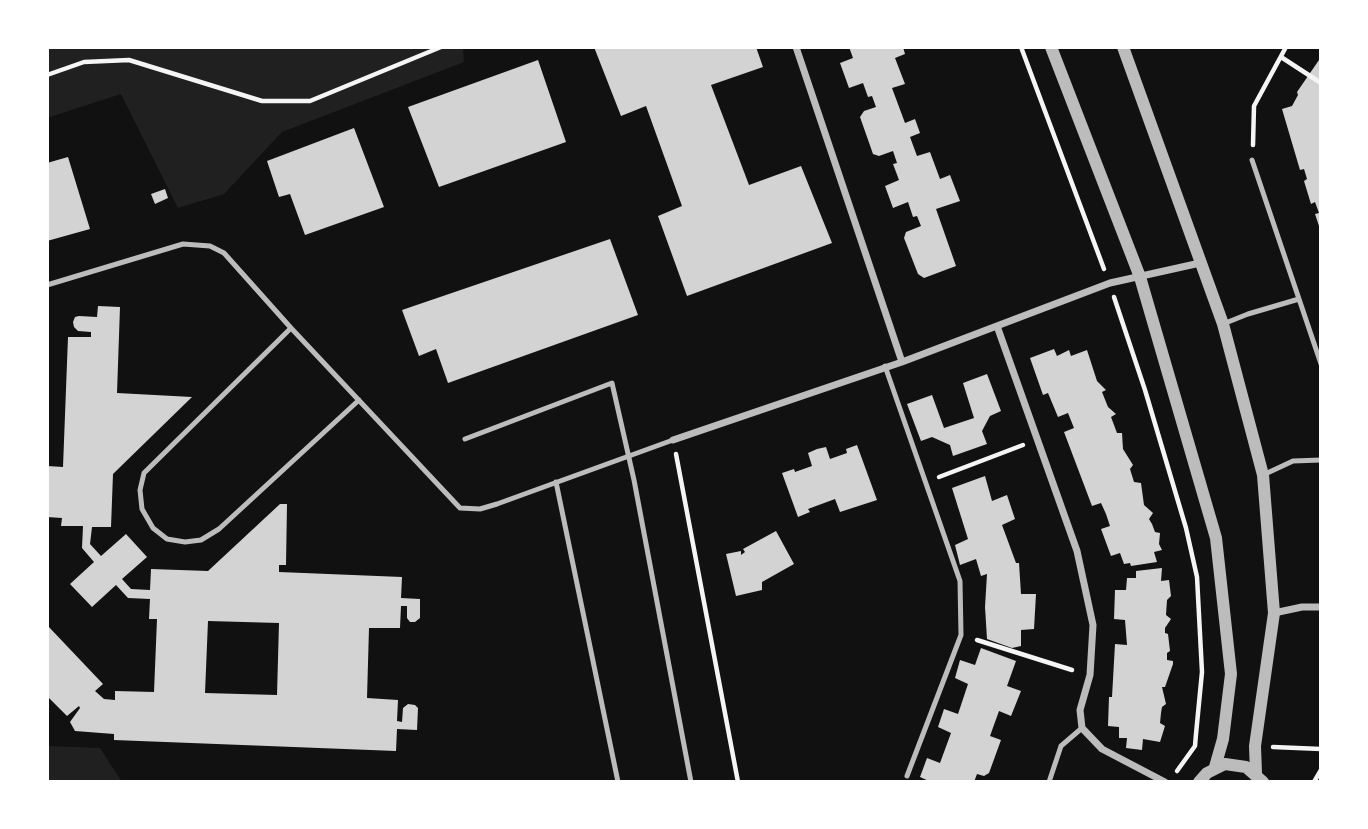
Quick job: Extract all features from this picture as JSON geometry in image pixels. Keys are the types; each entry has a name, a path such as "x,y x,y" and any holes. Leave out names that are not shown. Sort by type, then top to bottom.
{"street":[{"path":"796,47 902,362"},
{"path":"1051,47 1140,277 1216,538 1231,674 1223,739 1215,767 1199,782"},
{"path":"1123,47 1223,324 1263,475 1275,613 1255,746 1259,778"},
{"path":"673,440 902,362 1110,283 1200,263"},
{"path":"997,326 1077,551 1093,625 1090,675 1080,710 1082,728 1101,750 1165,782"},
{"path":"1275,613 1301,607 1321,607"},
{"path":"1215,767 1236,764 1259,778"}],"lane":[{"path":"1252,160 1321,365"},
{"path":"47,285 183,244 210,246 224,253 460,508 480,509 673,440"},
{"path":"1223,324 1299,299"},
{"path":"291,328 144,474 140,490 142,509 153,527 167,539 185,541 201,540 219,529 359,400"},
{"path":"885,366 960,581 961,635 907,776"},
{"path":"465,439 612,383 629,456 691,782"},
{"path":"1263,475 1293,461 1321,460"},
{"path":"556,482 618,782"},
{"path":"1049,782 1061,746 1082,728"}],"path":[{"path":"47,75 84,62 129,60 262,102 310,101 442,47"},
{"path":"1021,47 1110,283 1186,528 1197,577 1202,672 1195,746 1176,773"},
{"path":"1252,160 1254,106 1286,47"},
{"path":"1281,57 1321,83"},
{"path":"925,482 1038,439"},
{"path":"673,440 738,782"},
{"path":"961,635 1090,675"},
{"path":"1255,746 1321,749"},
{"path":"1314,782 1321,770"}],"shaded area":[{"path":"47,47 463,47 464,62 282,132 224,194 178,208 121,94 47,118"},
{"path":"47,746 100,748 122,782 47,782"}],"building":[{"path":"594,47 756,47 763,67 711,85 749,185 801,166 832,243 687,296 658,216 682,206 646,106 621,116"},
{"path":"849,47 903,47 905,54 895,58 905,84 892,88 905,123 915,119 920,133 910,137 917,156 930,152 940,179 950,175 960,201 936,209 956,266 924,278 918,274 904,238 906,232 921,226 917,216 913,217 908,202 893,208 885,186 899,180 893,164 897,163 893,151 879,156 873,154 860,117 864,111 876,107 872,96 868,97 863,83 849,88 840,63 853,58"},
{"path":"1321,53 1320,229 1315,214 1319,213 1315,202 1311,204 1304,181 1307,179 1304,169 1300,170 1282,109 1292,106 1297,92"},
{"path":"538,60 566,142 439,187 408,107"},
{"path":"354,128 384,207 305,235 290,194 279,197 267,161"},
{"path":"68,157 90,229 47,241 47,163"},
{"path":"165,189 168,198 155,204 151,194"},
{"path":"610,239 638,315 448,383 436,349 419,356 402,310"},
{"path":"98,306 120,307 117,393 192,397 113,474 111,527 92,527 90,544 101,556 126,534 147,557 122,579 131,589 150,590 151,569 208,571 280,504 287,504 286,565 279,565 279,572 402,577 401,598 420,599 420,618 410,622 407,618 407,606 401,606 400,628 369,628 367,698 398,700 397,721 402,722 403,708 408,704 418,708 417,730 397,729 396,751 114,740 114,734 75,731 70,722 79,706 67,716 47,696 47,625 103,684 95,691 104,699 115,700 115,691 154,692 157,619 149,619 150,599 128,598 116,585 92,607 70,584 94,562 82,548 83,526 61,526 62,518 47,517 47,466 63,467 68,337 91,337 91,332 78,331 73,322 75,317 79,316 97,317","holes":["208,621 279,623 277,695 205,693"]},
{"path":"1054,349 1057,356 1069,350 1071,356 1087,350 1097,381 1106,390 1102,392 1108,407 1116,414 1111,417 1117,433 1122,433 1123,449 1133,465 1130,469 1134,482 1141,483 1144,505 1153,513 1149,519 1155,532 1160,533 1159,544 1162,550 1154,552 1157,562 1131,566 1130,563 1124,564 1120,553 1111,556 1101,529 1110,526 1106,514 1101,503 1092,506 1064,432 1074,428 1068,413 1058,417 1048,393 1043,395 1030,358"},
{"path":"987,374 1001,411 990,416 982,431 987,444 953,456 950,445 932,437 921,441 907,404 932,395 944,428 974,418 963,383"},
{"path":"857,445 877,500 840,512 835,499 808,509 810,512 798,517 782,473 812,466 808,453 817,449 826,447 830,459 847,453 846,449"},
{"path":"985,476 992,501 1007,495 1015,519 1002,525 1016,563 1019,563 1021,594 1036,594 1034,629 1021,630 1021,646 1012,648 987,639 987,574 981,576 976,559 960,565 955,545 968,539 952,488"},
{"path":"776,531 794,564 762,582 762,590 736,596 726,554 741,551 741,555 745,552 743,549"},
{"path":"1162,568 1161,581 1169,580 1171,596 1167,600 1166,615 1171,619 1165,628 1170,651 1167,653 1167,660 1173,661 1165,687 1162,687 1166,704 1162,707 1160,723 1165,726 1160,742 1143,739 1142,750 1126,748 1127,738 1119,738 1119,727 1108,726 1115,644 1127,645 1125,620 1114,619 1115,590 1126,590 1127,578 1136,578 1136,571"},
{"path":"981,648 1016,661 1007,686 1021,691 1011,716 999,711 990,736 1001,740 989,773 984,776 977,774 974,782 931,782 920,777 927,758 940,763 951,733 938,727 944,709 958,714 968,684 955,678 960,660 975,665"}]}
